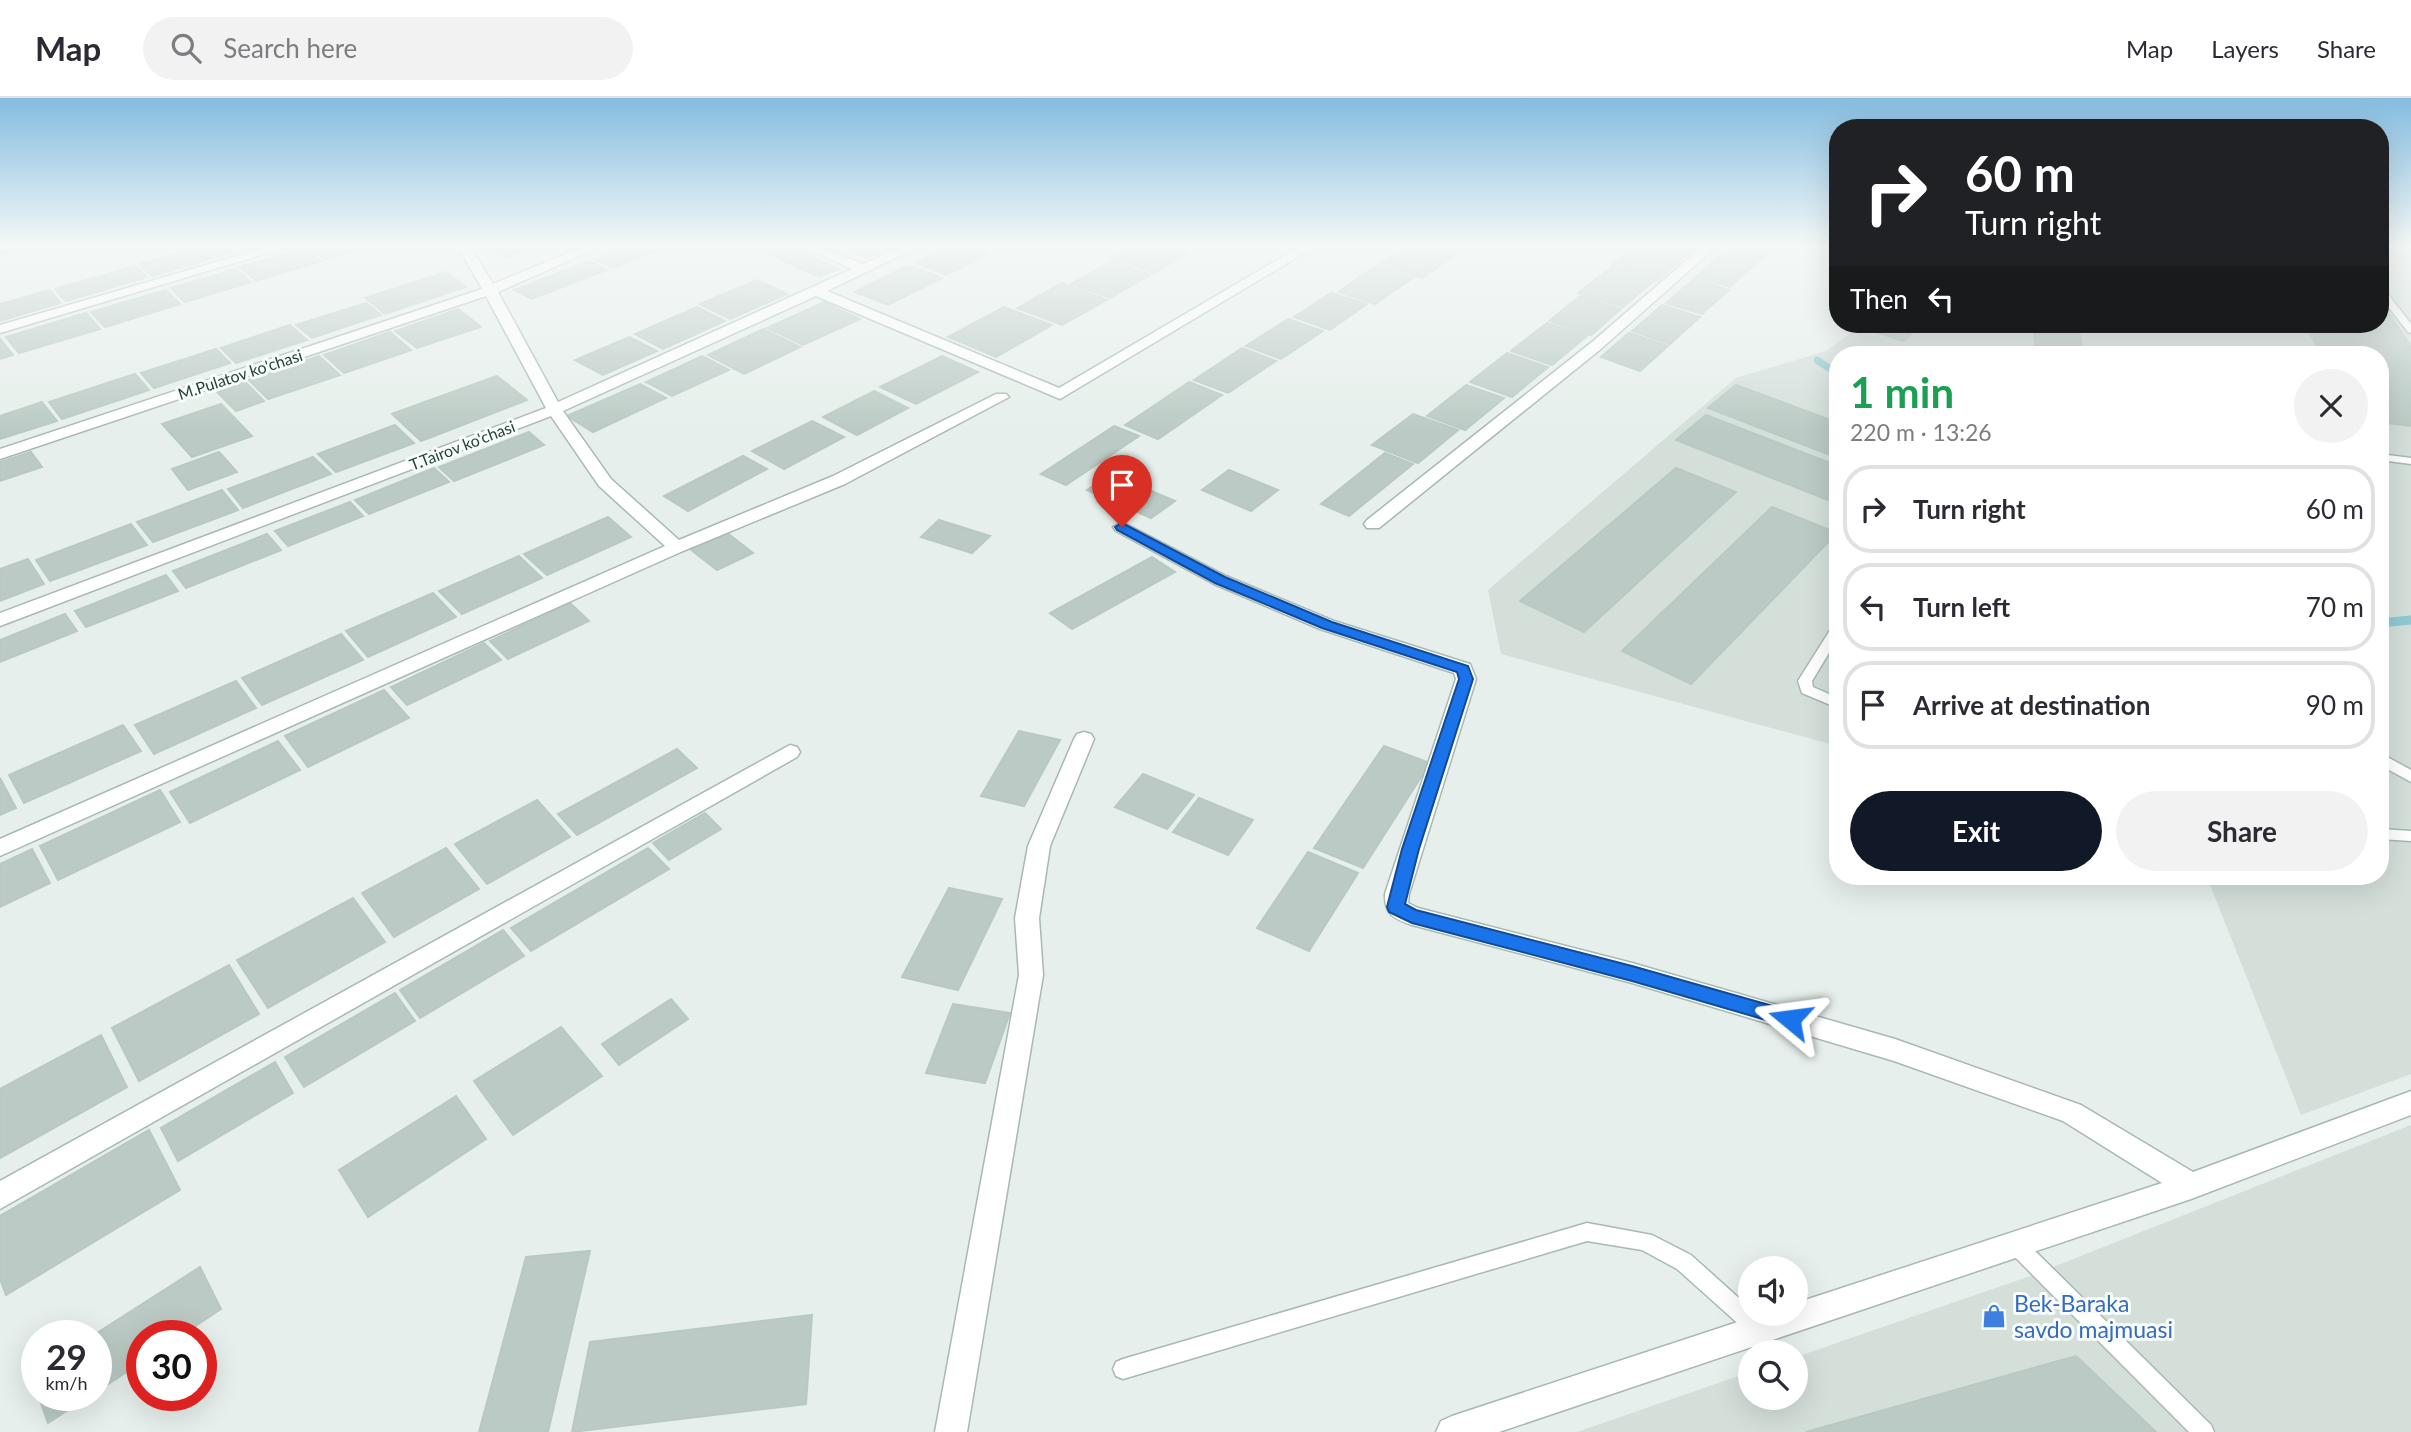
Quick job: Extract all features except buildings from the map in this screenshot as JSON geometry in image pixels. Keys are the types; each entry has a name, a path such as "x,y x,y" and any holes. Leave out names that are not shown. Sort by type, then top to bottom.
{"street":[{"path":"0,329 71,308"},
{"name":"M.Pulatov ko'chasi","path":"0,454 436,308"},
{"path":"501,308 556,409 598,475 677,547"},
{"name":"T.Tairov ko'chasi","path":"0,620 556,409 778,308"},
{"path":"857,308 1060,394 1205,308"},
{"path":"1373,524 1640,308"},
{"path":"0,848 677,547 839,480 1002,397"},
{"path":"1122,527 1220,580 1327,625 1463,669 1466,679 1395,907 1412,916 1632,973 1907,1054 2072,1112 2191,1186"},
{"path":"951,1432 1031,975 1027,918 1039,846 1084,739"},
{"path":"0,1196 790,752"},
{"path":"1452,1432 2191,1186 2411,1103"}],"lane":[{"path":"2395,308 2411,330"},
{"path":"2389,458 2411,461"},
{"path":"1829,642 1805,681 1807,690 1829,700"},
{"path":"2389,764 2411,777"},
{"path":"2389,835 2411,836"},
{"path":"1123,1369 1587,1232 1645,1241 1684,1262 1760,1330"},
{"path":"2016,1245 2204,1432"}],"shaded area":[{"path":"2389,308 2411,308 2411,1074 2301,1115 2210,885 2389,885 2389,346 1833,346 1851,333 2389,333"},
{"path":"1829,349 1829,744 1501,654 1488,590 1736,378"},
{"path":"2411,1125 2411,1432 1577,1432 1738,1376 1738,1410 1808,1410 1808,1353 2033,1275"}],"waterway":[{"path":"1817,360 1829,368"},
{"path":"2389,622 2411,620"}],"place":[{"name":"Bek-Baraka savdo majmuasi","path":"1994,1316"}],"route":[{"path":"1122,527 1220,580 1327,625 1463,669 1466,679 1395,907 1412,916 1632,973 1790,1019"}]}
